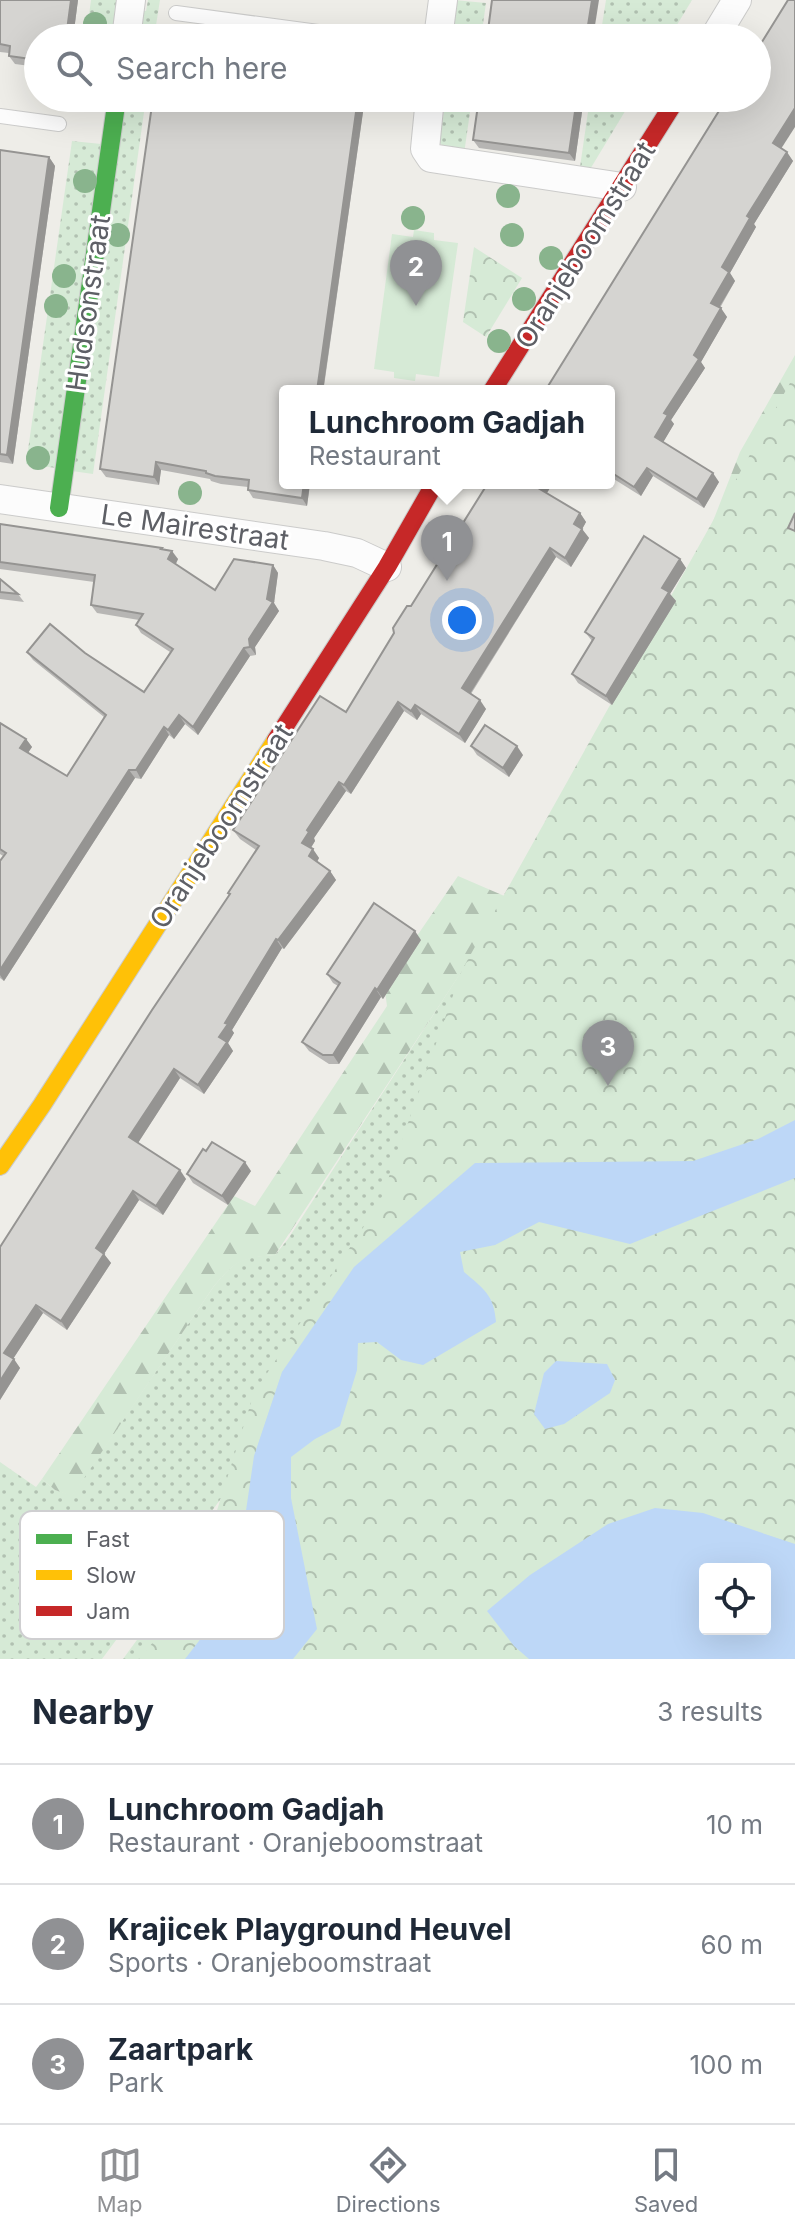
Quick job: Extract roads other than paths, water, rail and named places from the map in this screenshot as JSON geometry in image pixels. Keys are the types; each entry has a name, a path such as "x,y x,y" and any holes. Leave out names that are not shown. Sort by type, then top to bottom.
{"street":[{"path":"128,24 131,0"},
{"path":"440,24 443,0"},
{"path":"722,24 737,0"},
{"name":"Hudsonstraat","path":"59,508 115,112"},
{"path":"429,112 425,149 431,158 622,187"},
{"name":"Oranjeboomstraat","path":"496,385 668,112"},
{"name":"Oranjeboomstraat","path":"0,1166 387,567 432,489"},
{"name":"Le Mairestraat","path":"0,499 324,546 357,553 387,567"}],"lane":[{"path":"176,13 258,24"},
{"path":"0,116 59,124"}],"water":[{"path":"795,1120 795,1178 630,1244 539,1222 495,1245 460,1252 464,1272 487,1293 496,1322 423,1365 401,1360 377,1342 358,1343 357,1370 340,1426 291,1457 291,1498 317,1629 293,1659 185,1659 200,1639 284,1639 284,1511 246,1511 254,1456 282,1372 354,1267 475,1163 693,1161 758,1139"},
{"path":"556,1361 607,1364 615,1380 610,1393 564,1424 545,1429 534,1414 544,1373"},
{"path":"655,1508 703,1513 795,1544 795,1659 529,1659 514,1646 487,1611 530,1575 608,1524"}],"place":[{"name":"Krajicek Playground Heuvel","path":"416,306"},
{"name":"Lunchroom Gadjah","path":"447,581"},
{"name":"Zaartpark","path":"608,1086"}]}
